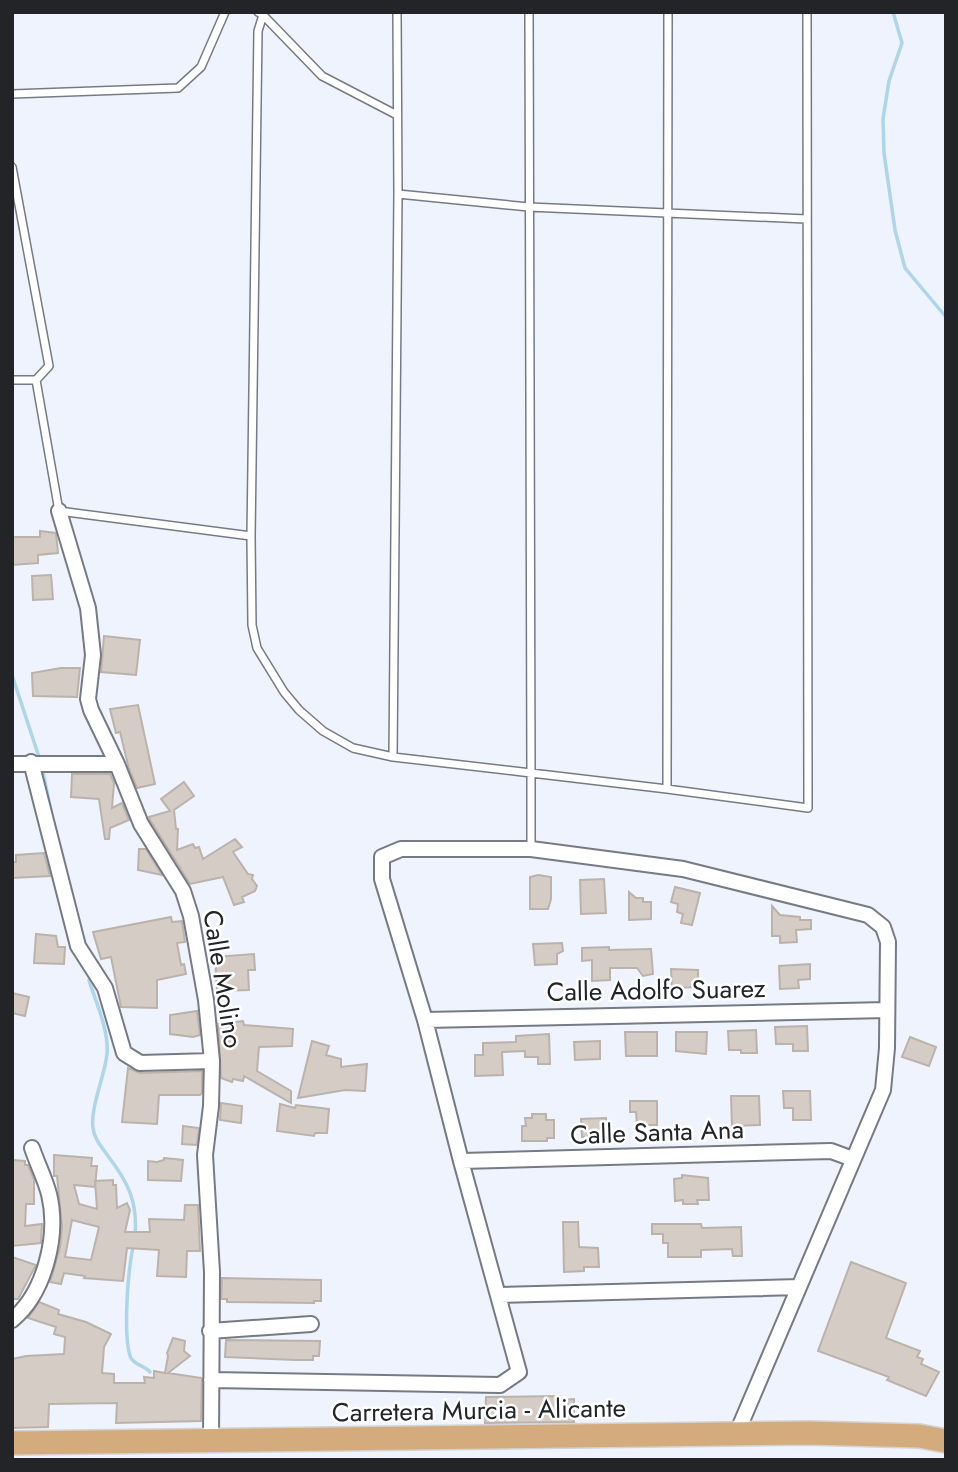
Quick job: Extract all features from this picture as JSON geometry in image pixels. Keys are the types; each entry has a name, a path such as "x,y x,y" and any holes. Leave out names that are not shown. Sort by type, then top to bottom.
{"highway":[{"name":"Carretera Murcia - Alicante","path":"12,1443 867,1434 919,1436 946,1441"}],"street":[{"name":"Calle Molino","path":"59,511 88,608 93,655 89,699 91,710 141,824 176,877 191,916 206,1000 212,1061 211,1107 205,1155 212,1272 211,1441"},
{"path":"31,762 78,946 105,988 124,1053 140,1063 212,1061"},
{"path":"12,764 31,762 117,765"},
{"path":"211,1380 500,1385 519,1372 425,1020 382,879 382,857 401,849 531,849 683,869 868,915 883,927 888,942 887,1048 883,1090 736,1435"},
{"name":"Calle Adolfo Suarez","path":"425,1020 887,1010"},
{"path":"12,1321 29,1302 38,1284 51,1240 53,1220 50,1198 32,1148"},
{"name":"Calle Santa Ana","path":"461,1161 831,1151 853,1159"},
{"path":"499,1295 799,1287"},
{"path":"210,1331 311,1324"}],"lane":[{"path":"12,94 178,88 201,66 225,12"},
{"path":"393,757 397,12"},
{"path":"528,12 531,849"},
{"path":"667,789 668,12"},
{"path":"261,14 258,31 252,625 257,648 270,671 299,710 323,731 353,748 393,757 808,808 807,12"},
{"path":"261,14 322,76 397,115"},
{"path":"12,167 49,366 36,380 12,380"},
{"path":"398,194 529,207 806,219"},
{"path":"36,380 59,511 251,536"}],"building":[{"path":"40,531 56,533 58,553 38,555 38,563 12,565 12,537 40,537"},
{"path":"51,575 53,599 33,600 32,576"},
{"path":"104,636 140,640 136,675 101,672"},
{"path":"80,668 77,697 33,696 32,673"},
{"path":"138,705 155,784 137,788 110,709"},
{"path":"72,774 110,774 114,783 112,808 122,803 129,820 110,828 109,839 105,839 99,799 71,797"},
{"path":"184,782 194,796 174,810 178,829 177,850 193,844 195,848 199,847 203,859 235,839 242,847 233,852 248,874 253,875 252,879 257,886 255,891 242,897 244,902 234,905 223,877 190,884 150,820 149,817 170,811 161,799"},
{"path":"139,849 146,849 162,875 138,870"},
{"path":"44,853 50,876 12,878 12,862 16,862 16,855"},
{"path":"530,877 551,877 548,909 530,909"},
{"path":"604,879 606,913 581,914 580,880"},
{"path":"675,887 700,893 692,925 681,923 683,914 677,912 678,904 671,902"},
{"path":"629,892 636,898 643,898 643,902 651,902 651,919 629,920"},
{"path":"772,906 780,915 811,920 811,929 796,930 797,942 780,943 780,936 772,936"},
{"path":"171,917 172,922 182,921 185,942 177,943 181,965 184,964 186,974 157,980 157,1008 121,1007 111,957 101,959 93,932"},
{"path":"36,934 56,936 58,947 65,947 64,964 34,963"},
{"path":"562,943 563,951 557,954 557,964 535,965 533,944"},
{"path":"609,947 609,950 651,949 653,974 643,976 637,968 610,968 610,980 592,981 592,960 582,961 582,948"},
{"path":"254,954 255,970 248,970 249,990 217,991 215,957"},
{"path":"810,964 810,979 798,980 799,988 780,989 779,966"},
{"path":"671,969 698,970 698,987 672,988"},
{"path":"12,993 29,997 25,1016 12,1013"},
{"path":"197,1011 200,1035 193,1037 170,1034 170,1015"},
{"path":"243,1021 244,1025 293,1029 292,1046 259,1047 257,1071 291,1091 291,1103 244,1076 243,1081 233,1079 232,1082 221,1078 218,1024"},
{"path":"807,1026 808,1051 793,1051 793,1044 776,1044 775,1027"},
{"path":"756,1030 757,1053 729,1050 728,1031"},
{"path":"625,1032 657,1032 657,1056 626,1056"},
{"path":"676,1032 707,1032 706,1054 676,1051"},
{"path":"549,1034 550,1064 538,1064 538,1057 525,1057 525,1051 502,1052 503,1075 475,1076 475,1055 483,1055 483,1043 516,1042 516,1036"},
{"path":"910,1037 936,1047 929,1066 902,1057"},
{"path":"312,1041 329,1046 326,1055 341,1059 341,1067 367,1064 365,1091 345,1090 298,1098"},
{"path":"600,1041 600,1059 575,1060 574,1042"},
{"path":"128,1068 140,1073 202,1071 202,1093 159,1095 157,1124 122,1122"},
{"path":"783,1091 810,1091 811,1120 793,1120 793,1108 784,1108"},
{"path":"731,1096 759,1096 760,1125 732,1126"},
{"path":"630,1101 657,1101 657,1125 637,1125 636,1112 630,1112"},
{"path":"221,1103 242,1106 241,1123 220,1120"},
{"path":"280,1104 295,1108 296,1105 329,1109 327,1133 315,1133 314,1136 277,1131"},
{"path":"532,1114 546,1114 546,1120 554,1120 554,1138 547,1138 547,1141 522,1141 522,1126 526,1126 525,1118 532,1118"},
{"path":"606,1118 607,1136 582,1137 581,1119"},
{"path":"183,1126 199,1128 197,1145 182,1144"},
{"path":"54,1155 92,1158 91,1166 97,1166 96,1181 113,1180 113,1185 116,1185 117,1208 127,1203 130,1210 125,1232 150,1232 149,1219 184,1220 185,1205 198,1205 200,1251 187,1251 186,1277 157,1276 159,1250 127,1248 123,1281 84,1278 85,1276 64,1273 61,1284 50,1282 60,1247 62,1227 57,1176 54,1176","holes":["95,1184 97,1209 79,1204 74,1185 95,1187","72,1220 99,1227 91,1260 65,1257"]},
{"path":"164,1158 183,1160 181,1181 148,1180 148,1161 157,1162"},
{"path":"12,1160 25,1161 34,1180 34,1204 26,1204 25,1226 42,1224 41,1243 12,1246"},
{"path":"682,1175 708,1178 709,1200 697,1200 698,1204 675,1201 674,1179 682,1178"},
{"path":"563,1222 578,1222 579,1247 598,1248 599,1267 584,1267 584,1271 564,1272"},
{"path":"652,1224 701,1224 702,1228 741,1227 742,1256 733,1256 732,1249 701,1250 701,1257 668,1257 668,1243 663,1243 663,1234 652,1234"},
{"path":"12,1257 36,1265 18,1299 12,1299"},
{"path":"851,1262 906,1283 886,1338 920,1351 917,1357 923,1359 921,1364 939,1372 926,1396 887,1380 889,1377 818,1351"},
{"path":"222,1278 321,1280 321,1301 227,1302 227,1299 221,1299"},
{"path":"39,1302 59,1310 58,1314 86,1322 111,1334 104,1347 102,1373 114,1374 114,1383 145,1383 144,1377 154,1378 154,1371 165,1373 167,1353 173,1338 185,1341 184,1351 190,1356 168,1373 202,1378 201,1421 116,1423 117,1403 49,1404 48,1427 12,1428 12,1359 64,1354 65,1337 54,1334 56,1327 28,1318"},
{"path":"226,1340 320,1341 319,1356 313,1356 313,1360 225,1357"},
{"path":"560,1396 561,1400 574,1399 574,1422 485,1423 486,1397"}],"waterway":[{"path":"893,12 902,43 889,81 883,119 884,153 895,230 905,268 946,317"},
{"path":"12,675 40,760"},
{"path":"42,767 53,821"},
{"path":"89,980 104,1026 107,1045 106,1062 94,1111 94,1132 130,1193 135,1213 135,1236"},
{"path":"133,1247 127,1302 128,1346 131,1359 150,1372"}]}
